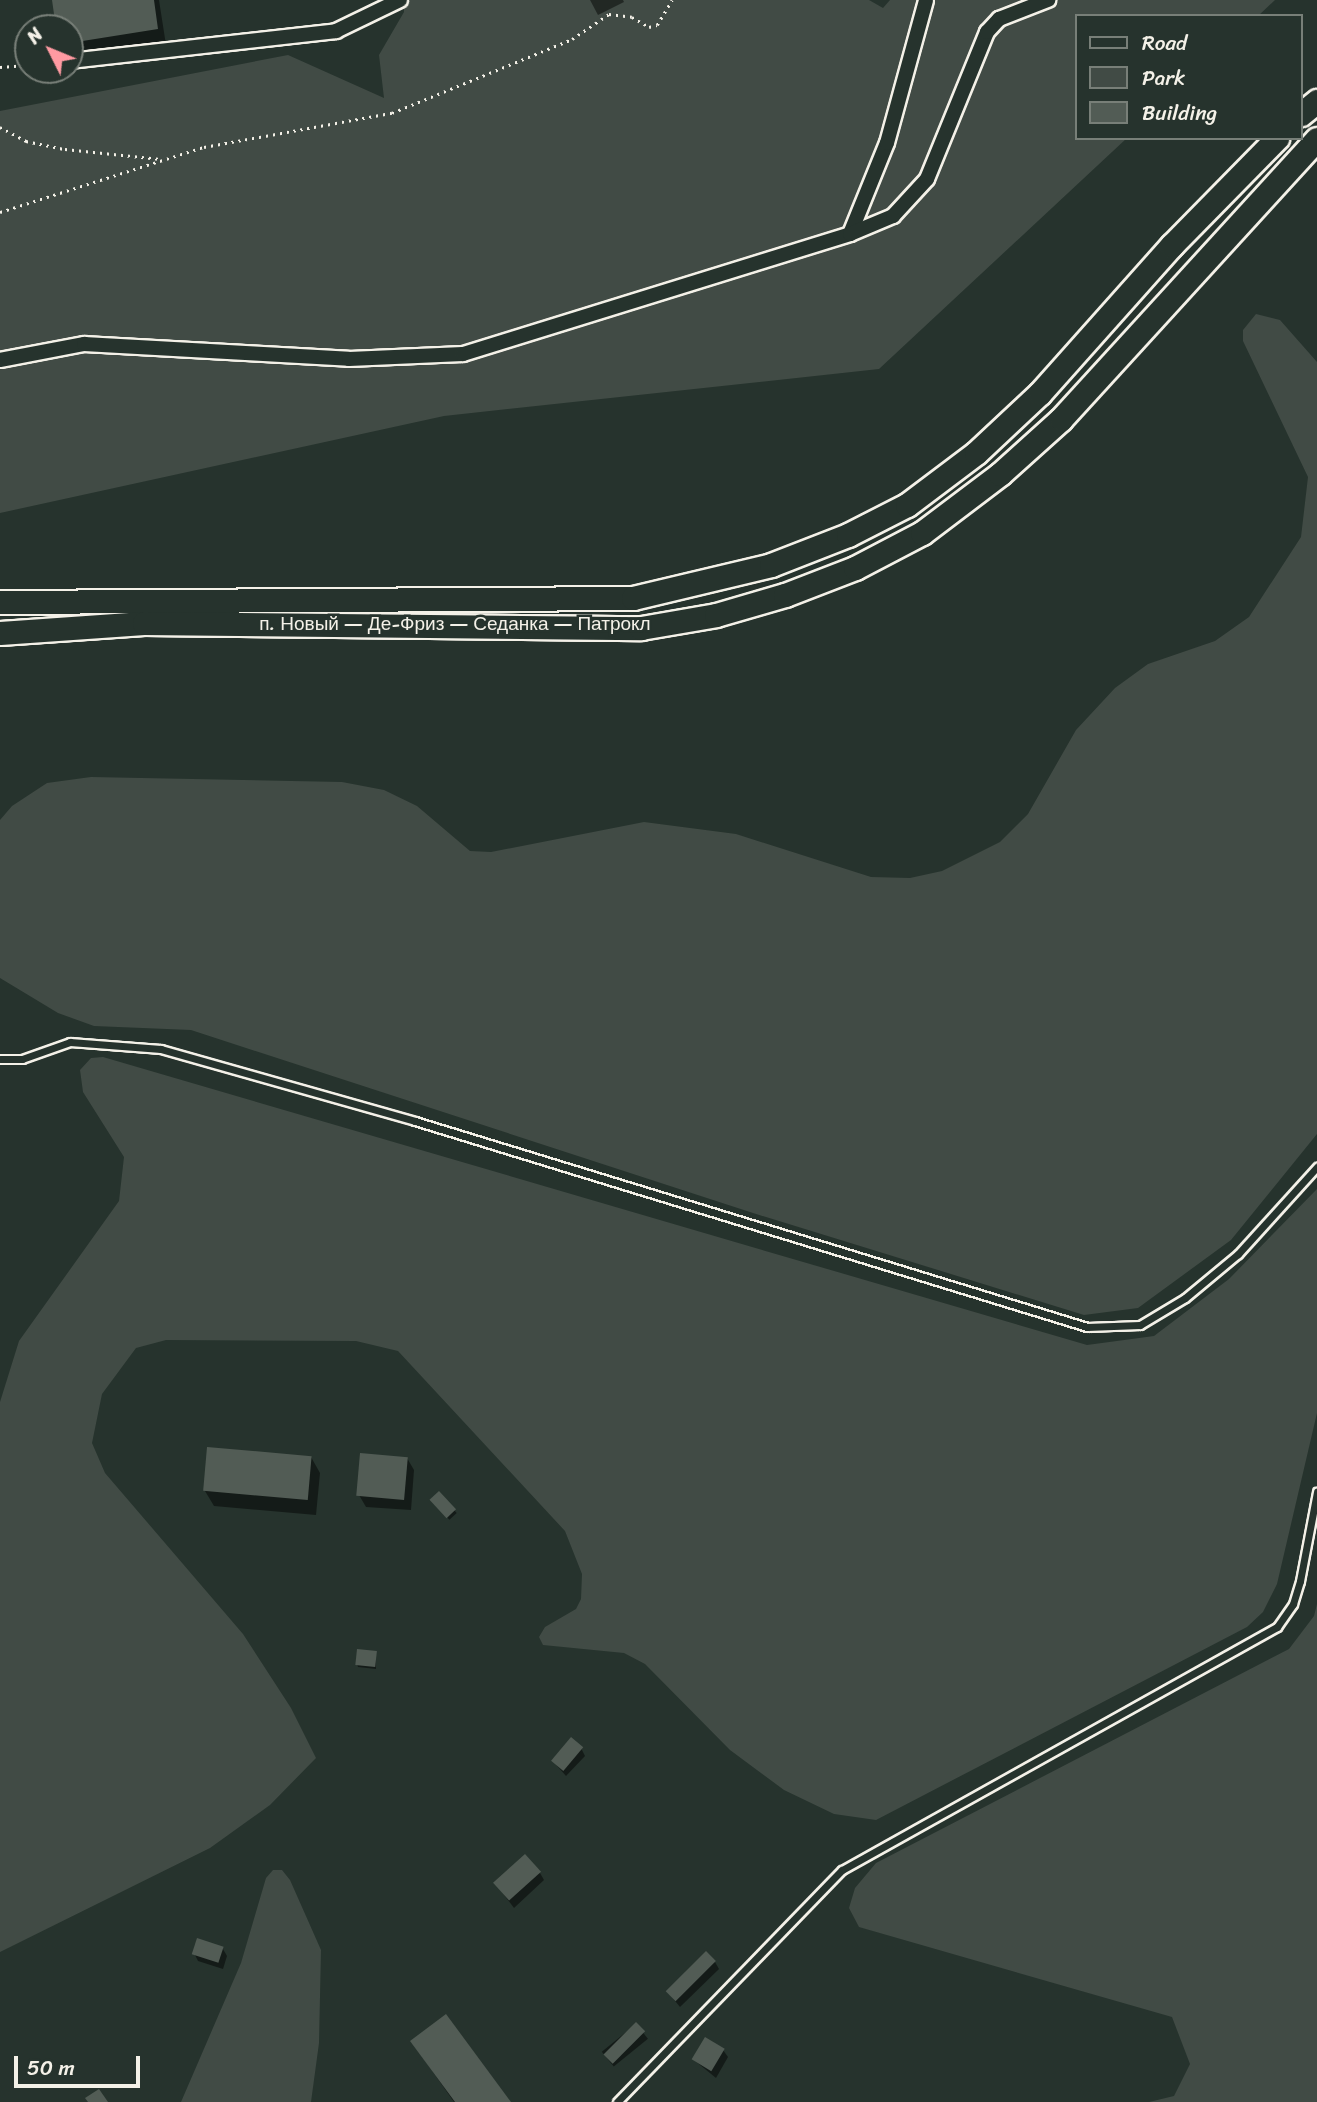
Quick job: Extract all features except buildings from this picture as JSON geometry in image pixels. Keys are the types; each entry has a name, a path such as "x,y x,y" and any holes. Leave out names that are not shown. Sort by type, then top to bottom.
{"highway":[{"path":"1303,112 1317,101"},
{"name":"п. Новый — Де-Фриз — Седанка — Патрокл","path":"0,633 144,623 641,628 716,615 797,590 855,568 922,533 1000,474 1061,419 1317,139"},
{"name":"п. Новый — Де-Фриз — Седанка — Патрокл","path":"0,602 633,598 771,565 848,535 907,505 976,453 1040,393 1172,245 1275,140"}],"street":[{"path":"84,59 335,31 400,0"},
{"path":"850,234 887,144 926,0"},
{"path":"0,360 84,344 349,359 463,354 850,234 893,216 927,179 987,32 999,19 1048,0"}],"lane":[{"path":"0,1059 22,1059 70,1042 161,1049 415,1121 1087,1327 1140,1325 1185,1298 1238,1254 1317,1167"},
{"path":"617,2102 842,1870 1277,1627 1293,1604 1300,1581 1317,1492"}],"path":[{"path":"0,212 160,159 391,113 572,39 608,14 632,17 649,27 657,25 672,0"},
{"path":"0,127 26,141 160,159"}],"green space":[{"path":"404,0 869,0 883,8 890,0 1275,0 1260,14 1076,14 1076,140 1125,140 879,369 444,416 0,513 0,111 288,55 384,98 379,55 404,12"},
{"path":"1256,314 1280,320 1317,362 1317,1134 1231,1240 1138,1308 1084,1315 753,1213 191,1030 94,1026 58,1013 0,978 0,820 12,806 47,783 91,777 342,782 384,790 417,806 470,851 491,852 644,822 736,834 871,877 910,878 942,871 1000,842 1028,814 1076,730 1115,688 1148,664 1215,641 1249,617 1301,537 1308,477 1243,341 1243,330"},
{"path":"103,1057 1087,1345 1154,1336 1229,1279 1317,1189 1317,1413 1277,1584 1263,1612 1247,1627 876,1820 834,1814 784,1790 730,1750 645,1664 624,1653 543,1645 539,1637 545,1627 576,1609 581,1599 582,1574 565,1531 398,1351 356,1341 166,1340 136,1348 102,1394 92,1443 105,1473 243,1634 291,1708 316,1758 270,1805 210,1848 0,1952 0,1402 19,1341 119,1201 124,1157 83,1092 80,1070 91,1058"},
{"path":"1317,1604 1317,2102 1149,2102 1174,2096 1190,2064 1172,2017 859,1927 849,1908 855,1888 876,1863 1289,1649 1314,1616"},
{"path":"273,1870 282,1870 290,1880 321,1950 319,2043 311,2102 181,2102 241,1963 266,1878"}]}
